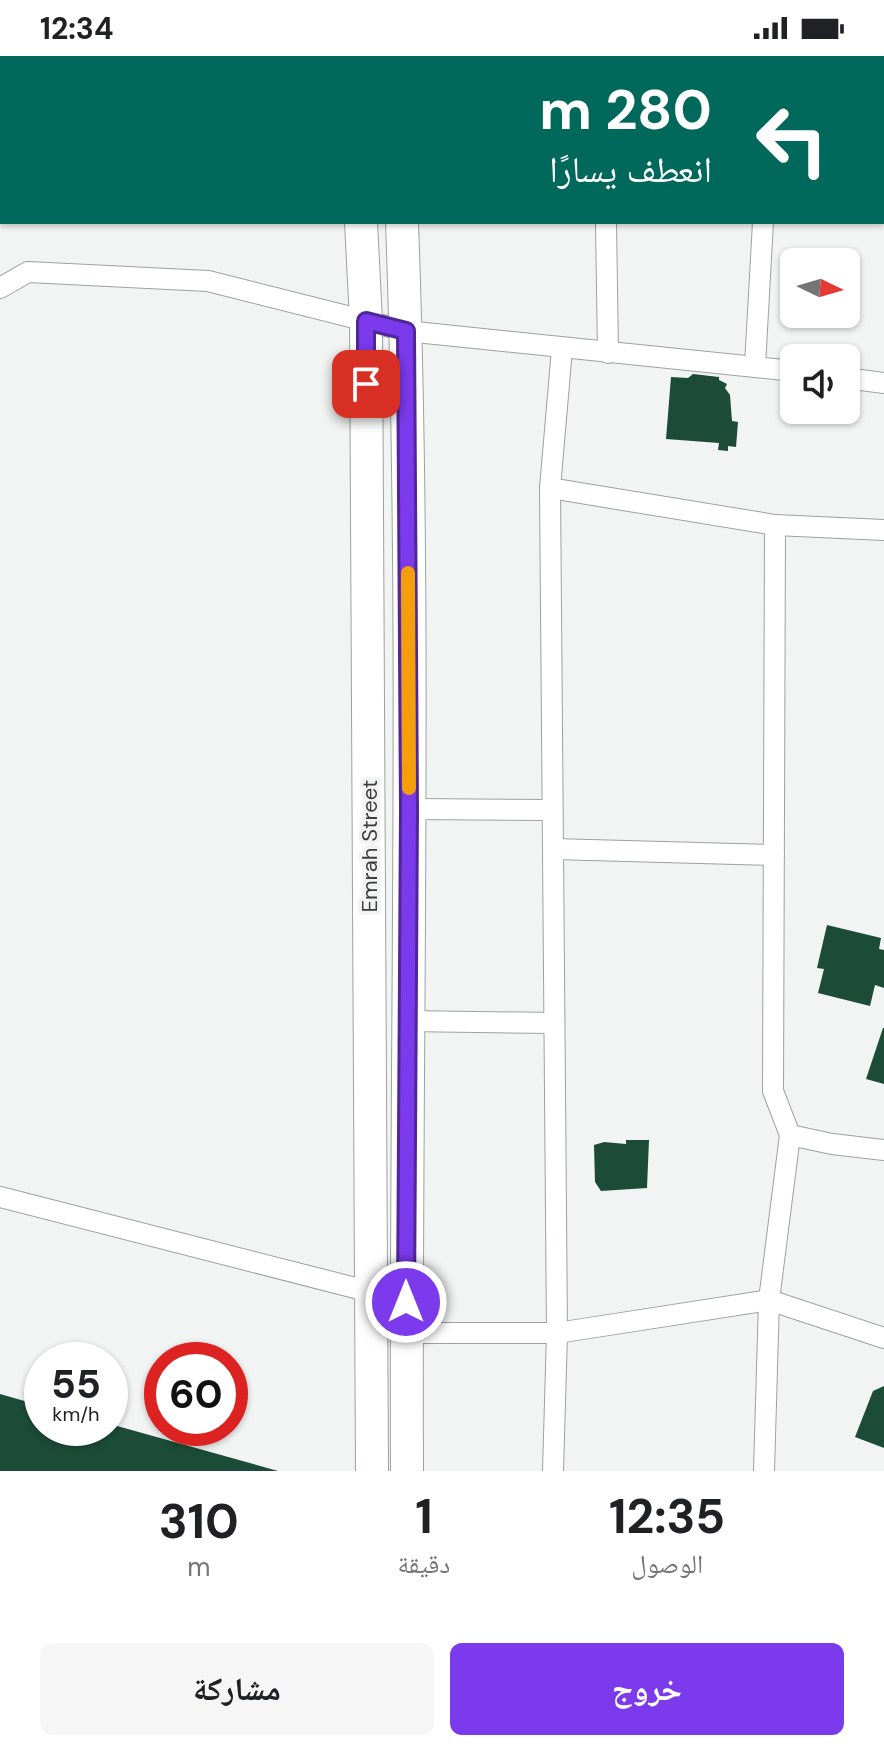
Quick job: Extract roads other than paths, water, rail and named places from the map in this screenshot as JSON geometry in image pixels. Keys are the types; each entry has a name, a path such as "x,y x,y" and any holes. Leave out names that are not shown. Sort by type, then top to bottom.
{"main road":[{"name":"Emrah Street","path":"361,224 366,321 372,1471"},
{"name":"Emrah Street","path":"402,224 406,331 409,809 407,1471"}],"street":[{"path":"606,224 608,353"},
{"path":"755,366 763,224"},
{"path":"0,288 28,272 208,281 406,331 780,369"},
{"path":"553,1471 557,1333 550,488 562,349"},
{"path":"860,380 884,383"},
{"path":"550,488 775,525 884,530"},
{"path":"764,1471 769,1300 790,1135 773,1091 775,525"},
{"path":"409,809 552,810"},
{"path":"553,849 774,855"},
{"path":"407,1021 554,1023"},
{"path":"790,1135 884,1150"},
{"path":"0,1197 371,1292"},
{"path":"406,1333 557,1333 769,1300 884,1338"}]}
